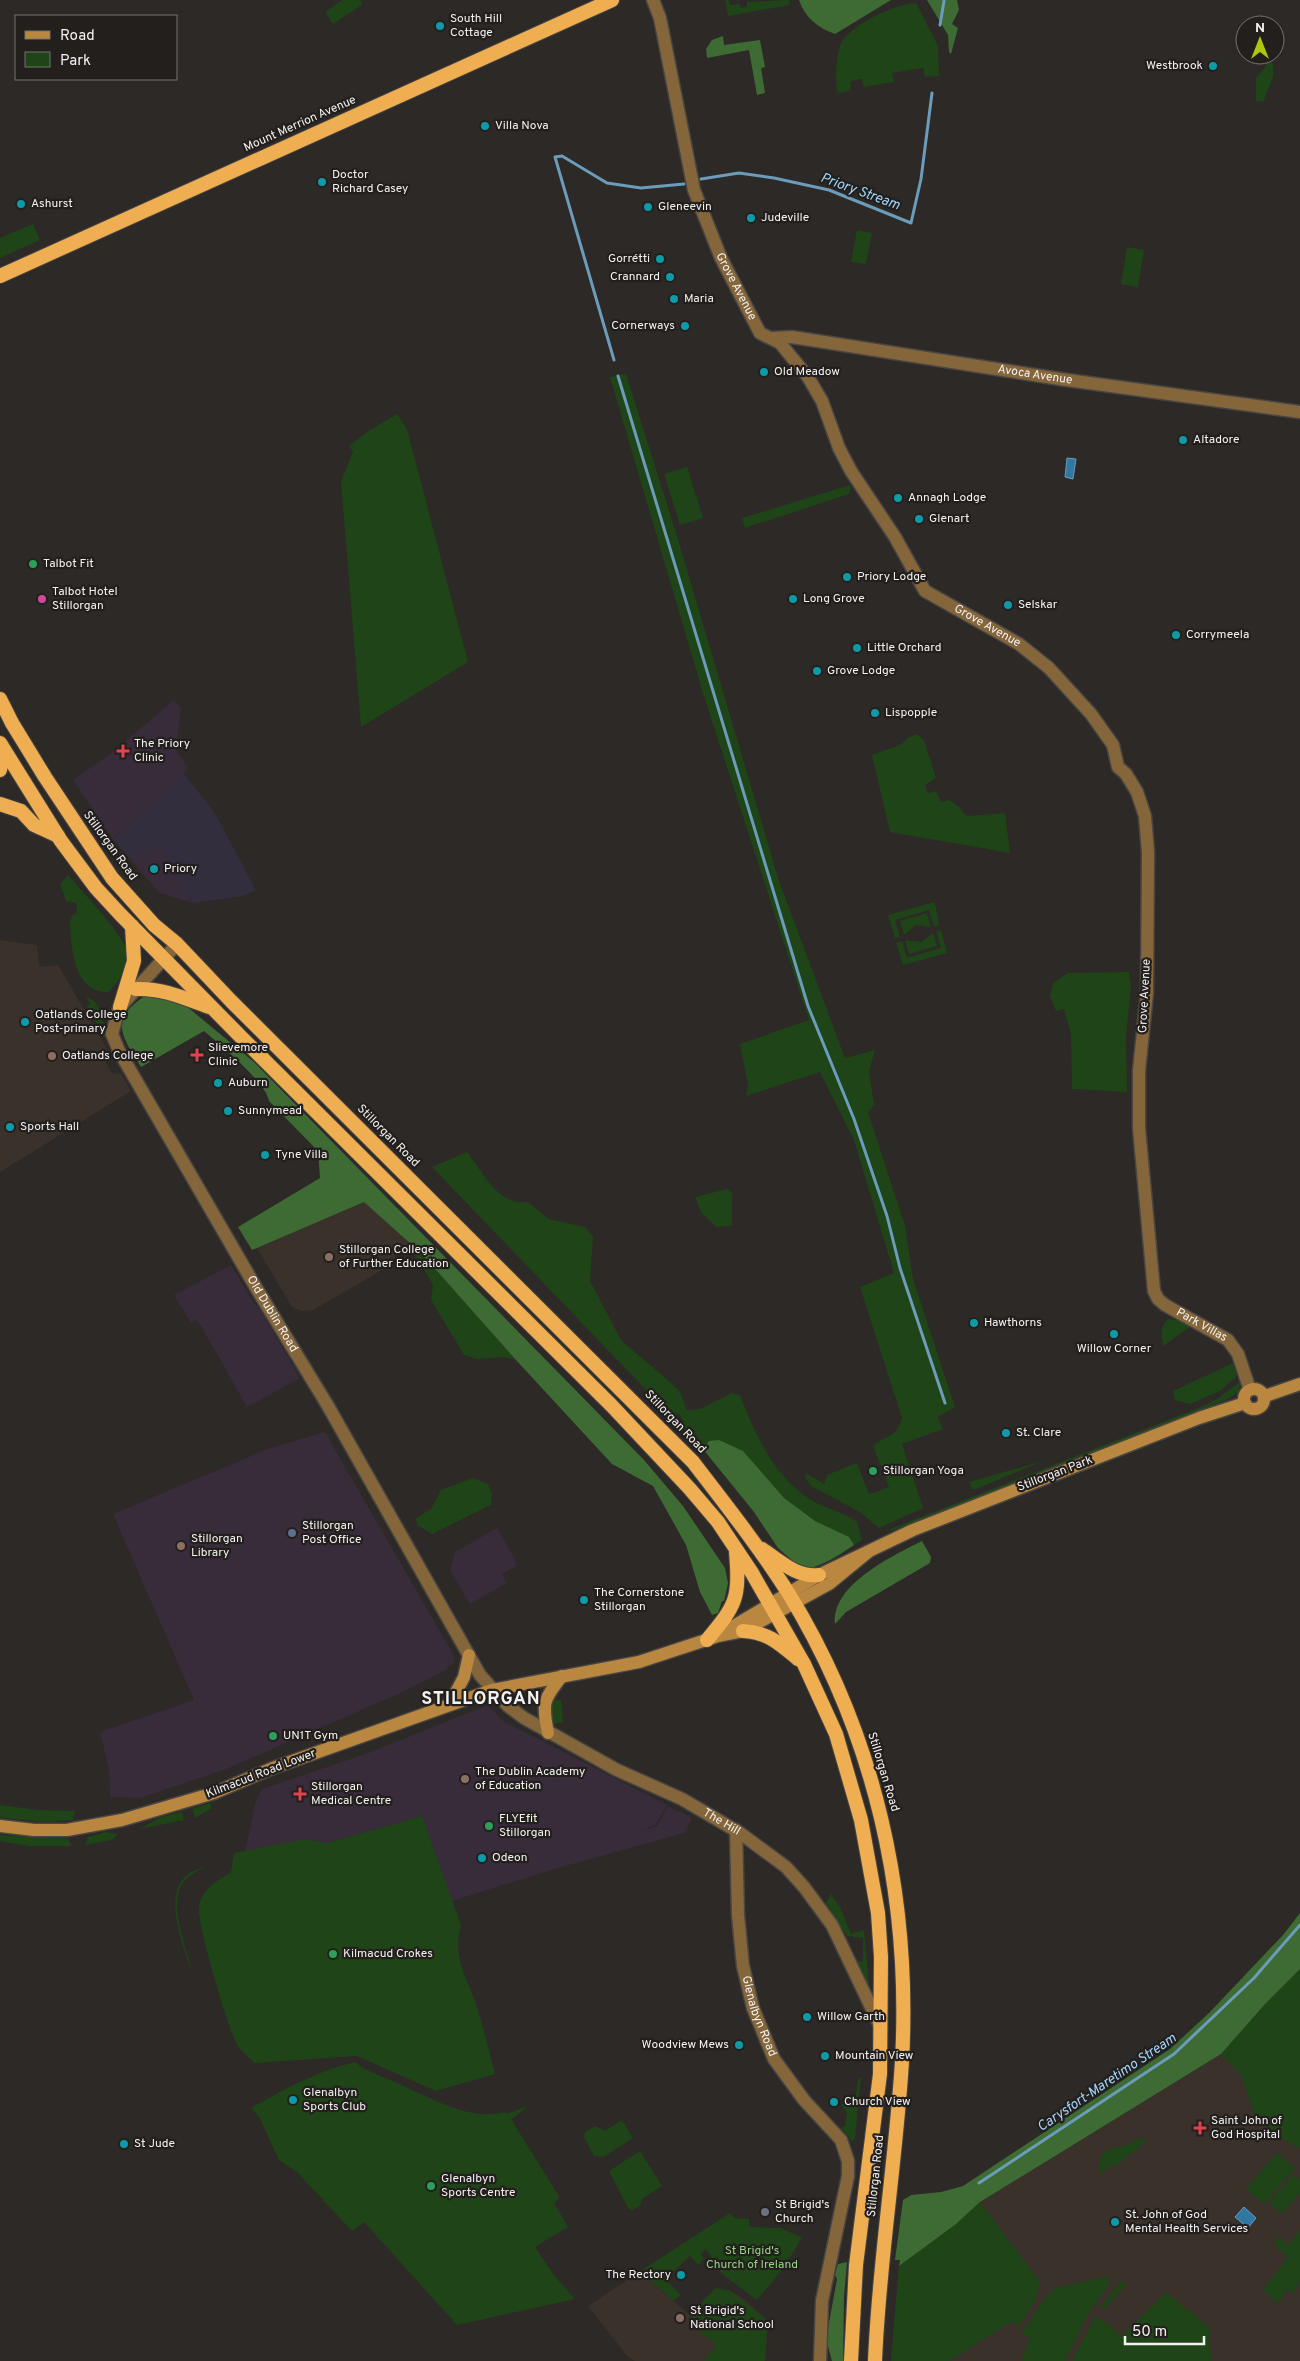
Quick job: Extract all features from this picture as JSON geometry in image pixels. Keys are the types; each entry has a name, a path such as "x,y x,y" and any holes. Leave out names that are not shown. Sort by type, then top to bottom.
{"highway":[{"name":"Mount Merrion Avenue","path":"0,276 612,0"},
{"name":"Stillorgan Road","path":"0,699 45,778 112,878 154,925 177,944 231,1001 687,1455 755,1544 791,1598 819,1647 842,1697 873,1785 897,1892 903,2002 902,2061 878,2304 875,2361"},
{"name":"Stillorgan Road","path":"2,747 58,837 96,888 212,1008 612,1406 690,1489 718,1522 774,1608 804,1664 824,1705 846,1761 867,1844 878,1913 881,1957 880,2074 856,2265 851,2361"},
{"path":"0,770 2,747"},
{"path":"0,804 21,811 34,825 58,837"},
{"path":"120,1007 134,961 132,926"},
{"path":"136,989 167,991 212,1008"},
{"path":"755,1544 797,1572 804,1575 819,1575"},
{"path":"712,1638 735,1602 738,1588 736,1552"},
{"path":"743,1631 762,1633 773,1638 804,1664"}],"main road":[{"name":"Stillorgan Park","path":"791,1598 819,1575 929,1523 1245,1403 1249,1408 1260,1408 1264,1403 1264,1396 1300,1384"},
{"path":"1245,1403 1244,1397 1250,1390 1259,1389 1264,1396"},
{"name":"Stillorgan Park","path":"791,1598 837,1579 868,1552"},
{"name":"Kilmacud Road Lower","path":"712,1638 791,1598"},
{"name":"Kilmacud Road Lower","path":"0,1826 34,1830 68,1830 132,1817 214,1792 264,1772 492,1690 639,1662 712,1638 743,1631 774,1608"},
{"path":"450,1704 464,1678 469,1655"},
{"path":"548,1733 544,1701 562,1676"}],"street":[{"name":"Grove Avenue","path":"653,0 660,18 694,190 705,221 745,308 760,334 780,343 816,389 843,456 925,591 1019,644 1049,668 1091,714 1113,745 1118,767 1126,774 1137,792 1145,816 1148,847 1147,993 1139,1070 1139,1128 1156,1295"},
{"name":"Avoca Avenue","path":"772,338 792,337 1055,378 1300,412"},
{"name":"Old Dublin Road","path":"177,944 120,1007 112,1034 122,1058 328,1406 480,1675 492,1690"},
{"name":"Park Villas","path":"1156,1295 1165,1305 1228,1340 1238,1354 1250,1390"},
{"name":"The Hill","path":"492,1690 508,1706 548,1733 617,1770 682,1799 736,1830 774,1857 804,1887 832,1925 881,2028"},
{"name":"Glenalbyn Road","path":"736,1830 738,1916 743,1966 753,2008 774,2059 804,2100 841,2140 848,2161 848,2176 822,2301 820,2361"}],"shaded area":[{"path":"174,700 181,708 176,750 188,768 184,774 113,839 73,780 113,752"},
{"path":"184,774 214,812 256,890 243,896 193,903 159,846 131,860 113,839"},
{"path":"159,846 193,903 160,893 131,860"},
{"name":"Oatlands College","path":"0,940 37,945 39,967 58,965 107,1049 103,1053 104,1060 112,1073 121,1074 131,1091 0,1172"},
{"name":"Stillorgan College of Further Education","path":"364,1201 421,1253 416,1256 401,1253 394,1258 396,1262 313,1310 301,1311 292,1307 257,1248"},
{"path":"231,1265 255,1305 257,1304 300,1378 247,1407 201,1326 195,1320 191,1323 174,1295"},
{"path":"325,1432 453,1654 454,1663 447,1667 448,1669 398,1694 224,1770 140,1798 110,1797 109,1770 100,1732 194,1700 113,1514 270,1448"},
{"path":"497,1528 515,1559 516,1566 502,1574 507,1583 470,1604 450,1570 455,1552"},
{"path":"488,1705 503,1721 667,1805 655,1825 640,1832 657,1826 668,1806 692,1818 684,1833 551,1870 452,1901 422,1816 327,1843 306,1839 245,1852 256,1800 262,1789 371,1752"},
{"name":"Saint John of God Hospital","path":"1300,1969 1300,2361 891,2361 899,2266 956,2224 980,2202 1221,2054"},
{"name":"St Brigid's National School","path":"639,2272 689,2314 716,2288 731,2291 745,2300 768,2321 765,2361 635,2361 628,2357 588,2306"}],"green space":[{"path":"342,0 360,0 363,4 333,24 325,12"},
{"path":"725,0 729,0 730,5 740,4 741,8 747,7 747,2 789,0 790,5 728,16"},
{"path":"799,0 891,0 835,34 813,22"},
{"path":"927,0 957,0 959,10 952,24 958,28 951,54 949,52 948,35"},
{"path":"916,3 938,46 939,76 925,77 923,68 892,73 894,82 864,87 862,79 851,81 850,91 837,93 837,58 840,46 845,38 862,23 873,17 896,7"},
{"path":"723,36 724,45 760,40 765,67 761,68 765,93 757,95 749,50 707,58 706,49 712,40"},
{"path":"1266,65 1273,65 1273,77 1263,102 1256,101 1256,78"},
{"path":"33,224 40,240 0,258 0,238"},
{"path":"857,230 872,233 866,264 851,262"},
{"path":"1127,247 1144,250 1138,287 1121,284"},
{"path":"626,374 677,536 779,881 845,1058 875,1050 869,1071 874,1105 868,1112 905,1226 913,1279 955,1407 938,1417 943,1429 902,1444 923,1508 879,1528 860,1512 811,1486 805,1477 806,1473 824,1484 827,1475 857,1463 869,1494 889,1487 873,1446 894,1433 902,1418 860,1287 894,1273 854,1140 820,1072 746,1096 748,1085 740,1044 809,1020 702,690 610,377"},
{"path":"397,414 407,429 468,662 361,727 341,482 353,452 349,446 370,430"},
{"path":"687,467 703,518 680,525 664,474"},
{"path":"850,485 849,494 745,528 742,518"},
{"path":"917,734 924,740 936,778 925,785 928,793 936,791 941,802 949,800 961,808 967,816 1005,813 1010,853 890,832 872,755 902,744 907,738"},
{"path":"68,875 117,933 127,951 128,956 125,967 120,978 109,992 97,990 88,985 76,967 71,943 70,921 77,912 76,903 66,901 60,884"},
{"path":"935,902 939,925 934,927 929,910 895,920 900,937 895,938 888,915"},
{"path":"927,913 931,927 916,925 904,935 900,921"},
{"path":"941,930 947,953 903,965 896,943 902,941 907,958 941,948 936,931"},
{"path":"933,933 937,946 909,954 905,940 921,942"},
{"path":"1129,972 1131,987 1126,1037 1127,1092 1072,1089 1071,1035 1064,1009 1056,1011 1050,996 1053,983 1068,973"},
{"path":"148,994 179,1000 254,1062 644,1460 683,1506 725,1568 728,1583 724,1601 722,1601 718,1613 712,1615 700,1592 686,1545 653,1486 612,1464 421,1253 364,1202 252,1250 238,1227 320,1178 318,1151 269,1101 260,1084 251,1074 204,1031 141,1067 128,1046 122,1028 127,1011"},
{"path":"86,996 100,1008 105,1037 103,1037 87,1006 90,1004"},
{"path":"467,1152 500,1194 518,1202 528,1202 549,1219 585,1227 593,1237 590,1281 621,1340 679,1390 687,1410 700,1409 732,1393 740,1395 759,1440 786,1479 811,1500 857,1522 862,1540 813,1568 778,1548 754,1512 703,1449 680,1425 684,1421 678,1413 673,1418 432,1167"},
{"path":"727,1189 732,1193 732,1226 716,1227 701,1212 695,1197"},
{"path":"421,1253 516,1360 504,1357 476,1359 464,1355 431,1300 433,1285 416,1256"},
{"path":"1169,1319 1181,1321 1190,1327 1163,1346 1162,1328"},
{"path":"1233,1363 1237,1376 1220,1391 1190,1404 1175,1400 1173,1391"},
{"path":"1241,1381 1238,1393 1226,1400 891,1531 890,1529 1196,1409 1217,1399"},
{"path":"719,1440 743,1451 784,1498 815,1521 849,1537 854,1545 830,1560 803,1570 778,1548 754,1512 703,1449 709,1441"},
{"path":"1043,1461 976,1489 972,1489 969,1482"},
{"path":"473,1478 488,1484 492,1494 491,1505 432,1534 417,1525 416,1518 431,1509 441,1490"},
{"path":"922,1541 931,1557 930,1563 846,1612 835,1624 836,1610 843,1597 853,1585 880,1564"},
{"path":"561,1700 563,1722 554,1724 549,1718 551,1701"},
{"path":"210,1803 212,1808 195,1818 192,1809"},
{"path":"0,1805 38,1810 75,1811 73,1820 46,1822 0,1817"},
{"path":"182,1812 184,1820 140,1829 161,1817"},
{"name":"Kilmacud Crokes","path":"422,1816 461,1925 458,1948 459,1958 480,2015 495,2074 436,2091 357,2056 254,2063 238,2046 221,2000 199,1916 199,1907 203,1895 211,1886 231,1872 234,1853 306,1839 327,1843"},
{"path":"105,1832 118,1834 112,1840 85,1845 88,1837"},
{"path":"0,1835 68,1839 72,1846 29,1846 0,1841"},
{"path":"207,1866 185,1880 177,1897 178,1918 193,1975 181,1938 176,1910 176,1896 179,1885 188,1874"},
{"path":"831,1894 841,1909 851,1934 864,1930 869,1985 865,1986 853,1962 863,1961 863,1938 847,1936 826,1903"},
{"path":"1300,1913 1300,1969 1266,2003 1221,2054 980,2202 956,2224 899,2266 900,2260 895,2260 903,2200 911,2195 941,2192 963,2186 1170,2049 1209,2013 1283,1935"},
{"path":"1300,1969 1300,2149 1271,2132 1257,2121 1241,2075 1221,2054 1266,2003"},
{"name":"Glenalbyn Sports Centre","path":"356,2062 361,2067 433,2100 468,2112 493,2114 506,2112 507,2114 527,2106 511,2119 560,2198 554,2203 568,2227 535,2247 553,2274 575,2299 457,2325 364,2222 352,2231 298,2173 279,2160 259,2117 251,2108 315,2075"},
{"path":"861,2077 855,2139 852,2141 841,2128 845,2126 847,2113 841,2105 856,2095 858,2079"},
{"path":"622,2120 633,2138 603,2157 594,2156 584,2137 585,2132 595,2126 605,2131"},
{"path":"1139,2138 1144,2139 1145,2142 1115,2167 1111,2165 1102,2173 1100,2172 1099,2160 1105,2151 1129,2144"},
{"path":"640,2151 662,2186 642,2199 640,2206 632,2210 628,2208 609,2171"},
{"path":"1277,2153 1295,2168 1264,2204 1246,2189"},
{"path":"1294,2174 1300,2180 1300,2193 1282,2214 1269,2202"},
{"path":"980,2202 1040,2282 1035,2301 1018,2327 1013,2321 949,2361 891,2361 899,2266 956,2224"},
{"name":"St Brigid's Church of Ireland","path":"730,2213 734,2218 749,2219 749,2227 781,2228 802,2238 782,2270 757,2300 722,2274 706,2249 701,2254 704,2259 698,2265 690,2256 665,2279 681,2295 674,2301 639,2272"},
{"path":"1300,2230 1300,2280 1294,2294 1287,2289 1278,2304 1263,2290 1288,2257 1274,2245 1279,2238 1288,2245"},
{"path":"847,2262 844,2297 843,2361 832,2361 826,2339 837,2279 835,2275 838,2264"},
{"path":"1106,2277 1110,2278 1110,2283 1088,2314 1065,2361 1022,2361 1030,2337 1021,2334 1048,2294 1055,2288"},
{"path":"1124,2281 1126,2284 1105,2309 1100,2307 1120,2283"},
{"path":"716,2288 731,2291 768,2321 765,2361 704,2361 716,2345 696,2328 697,2324 689,2314"},
{"path":"1166,2292 1209,2327 1211,2361 1072,2361 1095,2317 1101,2319 1122,2336"}],"water":[{"path":"1067,458 1076,459 1073,479 1065,477"},
{"path":"1244,2207 1256,2218 1248,2228 1235,2217"}],"waterway":[{"name":"Priory Stream","path":"940,25 944,1"},
{"name":"Priory Stream","path":"701,179 739,173 774,178 829,190 911,223 921,179 932,93"},
{"name":"Priory Stream","path":"614,360 555,157 562,156 607,183 641,188 684,184"},
{"path":"618,376 808,1006 854,1119 887,1216 900,1268 945,1403"},
{"name":"Carysfort-Maretimo Stream","path":"979,2183 1174,2054 1254,1978 1300,1925"}],"place":[{"name":"South Hill Cottage","path":"440,26"},
{"name":"Westbrook","path":"1213,66"},
{"name":"Villa Nova","path":"485,126"},
{"name":"Doctor Richard Casey","path":"322,182"},
{"name":"Ashurst","path":"21,204"},
{"name":"Gleneevin","path":"648,207"},
{"name":"Judeville","path":"751,218"},
{"name":"Gorrétti","path":"660,259"},
{"name":"Crannard","path":"670,277"},
{"name":"Maria","path":"674,299"},
{"name":"Cornerways","path":"685,326"},
{"name":"Old Meadow","path":"764,372"},
{"name":"Altadore","path":"1183,440"},
{"name":"Annagh Lodge","path":"898,498"},
{"name":"Glenart","path":"919,519"},
{"name":"Talbot Fit","path":"33,564"},
{"name":"Priory Lodge","path":"847,577"},
{"name":"Talbot Hotel Stillorgan","path":"42,599"},
{"name":"Long Grove","path":"793,599"},
{"name":"Selskar","path":"1008,605"},
{"name":"Corrymeela","path":"1176,635"},
{"name":"Little Orchard","path":"857,648"},
{"name":"Grove Lodge","path":"817,671"},
{"name":"Lispopple","path":"875,713"},
{"name":"The Priory Clinic","path":"123,751"},
{"name":"Priory","path":"154,869"},
{"name":"Oatlands College Post-primary","path":"25,1022"},
{"name":"Slievemore Clinic","path":"197,1055"},
{"name":"Oatlands College","path":"52,1056"},
{"name":"Auburn","path":"218,1083"},
{"name":"Sunnymead","path":"228,1111"},
{"name":"Sports Hall","path":"10,1127"},
{"name":"Tyne Villa","path":"265,1155"},
{"name":"Stillorgan College of Further Education","path":"329,1257"},
{"name":"Hawthorns","path":"974,1323"},
{"name":"Willow Corner","path":"1114,1334"},
{"name":"St. Clare","path":"1006,1433"},
{"name":"Stillorgan Yoga","path":"873,1471"},
{"name":"Stillorgan Post Office","path":"292,1533"},
{"name":"Stillorgan Library","path":"181,1546"},
{"name":"The Cornerstone Stillorgan","path":"584,1600"},
{"name":"UN1T Gym","path":"273,1736"},
{"name":"The Dublin Academy of Education","path":"465,1779"},
{"name":"Stillorgan Medical Centre","path":"300,1794"},
{"name":"FLYEfit Stillorgan","path":"489,1826"},
{"name":"Odeon","path":"482,1858"},
{"name":"Kilmacud Crokes","path":"333,1954"},
{"name":"Willow Garth","path":"807,2017"},
{"name":"Woodview Mews","path":"739,2045"},
{"name":"Mountain View","path":"825,2056"},
{"name":"Glenalbyn Sports Club","path":"293,2100"},
{"name":"Church View","path":"834,2102"},
{"name":"Saint John of God Hospital","path":"1200,2128"},
{"name":"St Jude","path":"124,2144"},
{"name":"Glenalbyn Sports Centre","path":"431,2186"},
{"name":"St Brigid's Church","path":"765,2212"},
{"name":"St. John of God Mental Health Services","path":"1115,2222"},
{"name":"The Rectory","path":"681,2275"},
{"name":"St Brigid's National School","path":"680,2318"}],"district":[{"name":"STILLORGAN","path":"481,1699"}]}
